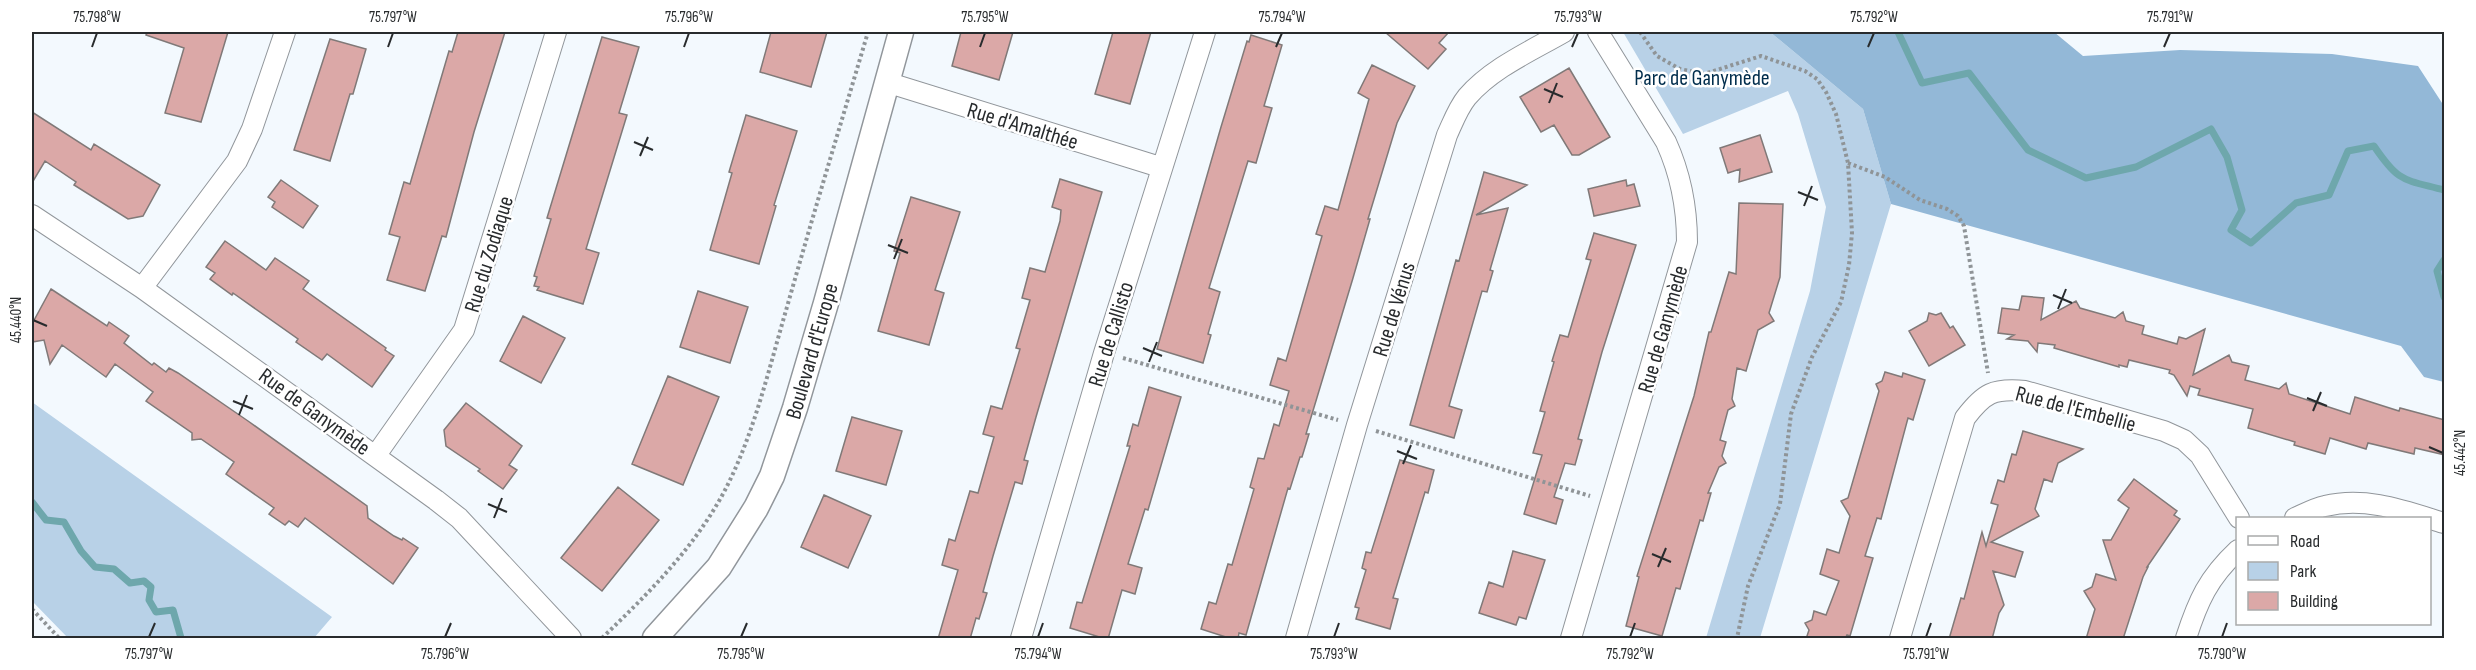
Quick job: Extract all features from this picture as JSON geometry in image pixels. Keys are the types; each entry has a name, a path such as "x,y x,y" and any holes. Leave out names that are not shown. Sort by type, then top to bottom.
{"street":[{"path":"142,288 237,161 252,129 285,32"},
{"name":"Rue du Zodiaque","path":"376,455 464,330 556,32"},
{"name":"Boulevard d'Europe","path":"655,639 719,567 751,518 772,476 823,314 901,32"},
{"name":"Rue de Callisto","path":"1021,639 1160,167 1205,32"},
{"name":"Rue de Vénus","path":"1296,639 1357,426 1451,125 1465,99 1493,74 1564,32"},
{"name":"Rue de Ganymède","path":"1571,639 1687,242 1684,194 1675,161 1666,142 1598,32"},
{"name":"Rue d'Amalthée","path":"886,82 1160,167"},
{"name":"Rue de Ganymède","path":"32,215 142,288 376,455 459,518 571,639"},
{"name":"Rue de l'Embellie","path":"1900,639 1965,418 1977,403 1991,392 2008,389 2025,391 2184,440 2200,455 2238,517"},
{"path":"2299,517 2323,506 2352,502 2385,505 2425,517"},
{"path":"2186,639 2197,602 2219,567 2236,552"}],"path":[{"path":"603,639 689,545 724,491 738,462 760,397 868,32"},
{"path":"1640,32 1657,56 1680,69 1704,74 1761,56 1805,71 1817,79 1826,92 1836,114 1848,163 1852,233 1849,265 1841,302 1812,357 1791,414 1780,504 1748,586 1737,639"},
{"path":"1848,163 1885,177 1920,200 1958,216 1964,226 1991,392"},
{"path":"32,609 59,639"}],"green space":[{"name":"Parc de Ganymède","path":"1623,32 1770,32 1863,109 1891,204 1760,638 1706,638 1810,291 1826,207 1798,114 1788,91 1683,134"},
{"path":"32,402 332,617 314,638 68,638 32,601"}],"shaded area":[{"path":"1770,32 2054,32 2083,56 2180,50 2332,54 2418,66 2444,106 2444,382 2424,377 2401,346 1891,204 1863,109"}],"building":[{"path":"147,32 228,32 201,122 165,113 184,48 146,35"},
{"path":"458,32 505,32 474,132 446,237 442,236 425,291 387,280 400,237 389,234 404,182 410,184 449,51 452,52"},
{"path":"771,32 827,32 811,87 760,72"},
{"path":"961,32 1013,32 999,80 952,66"},
{"path":"1113,32 1151,32 1130,104 1095,94"},
{"path":"1385,32 1449,32 1439,43 1446,49 1428,69"},
{"path":"1251,35 1282,45 1264,106 1272,108 1256,163 1248,161 1209,288 1220,292 1208,334 1211,335 1203,363 1157,349 1221,127 1247,41 1249,42"},
{"path":"602,37 639,47 619,113 627,115 586,249 599,253 583,304 537,290 539,287 534,286 537,277 534,276 551,219 547,218"},
{"path":"330,39 366,49 330,161 294,150"},
{"path":"1372,65 1415,86 1397,123 1306,434 1309,434 1290,489 1288,488 1246,635 1239,633 1238,639 1232,639 1201,629 1209,602 1216,604 1228,564 1232,565 1254,489 1250,487 1258,458 1264,459 1274,424 1279,426 1289,391 1270,385 1278,358 1286,361 1322,236 1316,234 1325,206 1338,210 1369,99 1358,93"},
{"path":"1569,68 1610,137 1579,155 1572,155 1554,125 1541,132 1520,97"},
{"path":"32,112 91,150 94,144 160,185 143,216 128,219 74,185 76,182 45,161 32,183"},
{"path":"746,115 797,131 759,264 710,250"},
{"path":"1760,135 1772,172 1739,182 1740,169 1728,173 1720,148"},
{"path":"1484,172 1527,185 1476,215 1508,208 1490,270 1493,271 1487,292 1482,291 1449,406 1462,410 1454,438 1410,425 1456,260 1459,261"},
{"path":"1060,179 1102,192 1024,460 1028,461 1022,484 1015,482 993,556 983,592 987,593 979,619 976,618 970,639 938,639 958,570 942,565 949,539 955,541 970,491 978,493 994,437 983,434 991,406 1002,409 1020,349 1016,348 1030,300 1022,298 1030,268 1045,272 1060,221 1061,210 1052,207"},
{"path":"281,180 318,206 303,228 272,207 275,202 268,197"},
{"path":"1626,180 1627,186 1634,184 1640,206 1594,216 1588,189"},
{"path":"911,197 960,212 935,290 944,293 929,345 878,331 900,253 894,251"},
{"path":"1739,203 1783,204 1780,277 1769,313 1774,321 1758,330 1746,371 1737,368 1732,399 1735,406 1728,410 1720,440 1726,442 1722,456 1726,463 1719,467 1708,493 1711,493 1703,521 1700,520 1680,589 1676,588 1662,636 1626,626 1639,577 1637,576 1694,396 1709,332 1711,332 1729,272 1736,274"},
{"path":"1594,233 1636,245 1602,352 1578,439 1582,440 1575,465 1565,463 1554,497 1563,500 1556,524 1524,514 1542,455 1533,453 1545,412 1540,411 1554,362 1552,361 1560,335 1568,337 1591,260 1586,259"},
{"path":"225,241 266,270 275,258 309,281 303,289 386,348 385,350 394,356 372,387 327,354 322,360 296,342 298,339 210,279 215,273 206,267"},
{"path":"51,289 107,326 109,322 129,336 124,343 152,365 154,363 166,372 169,368 178,373 248,421 367,506 368,518 394,536 402,540 403,538 418,548 393,584 305,518 298,527 289,521 285,525 269,514 274,508 226,474 234,462 201,439 192,440 192,433 146,401 153,392 115,364 106,377 62,345 50,364 44,340 32,342 32,324"},
{"path":"698,291 748,307 730,363 680,347"},
{"path":"2022,296 2044,298 2041,320 2076,301 2080,308 2115,318 2123,312 2126,321 2144,326 2142,334 2177,344 2179,337 2186,339 2205,329 2193,375 2229,355 2232,362 2249,366 2245,380 2279,389 2286,383 2289,394 2350,414 2355,397 2399,411 2400,408 2445,420 2445,455 2415,448 2414,454 2368,443 2366,449 2330,438 2325,454 2248,428 2253,409 2198,395 2200,389 2190,386 2187,396 2174,375 2169,373 2170,370 2129,360 2127,367 2119,365 2119,367 2054,348 2055,345 2038,343 2037,352 2028,341 2007,339 2014,335 1998,333 2002,308 2019,310"},
{"path":"1929,313 1936,315 1941,313 1965,345 1929,366 1909,331 1927,321"},
{"path":"523,316 565,338 541,383 500,361"},
{"path":"1885,372 1902,377 1903,373 1925,380 1913,420 1908,418 1881,519 1877,518 1865,556 1873,558 1850,636 1847,635 1845,639 1806,639 1809,630 1805,623 1812,620 1814,611 1826,615 1839,581 1820,574 1827,549 1839,553 1850,516 1841,501 1848,498 1879,391 1876,384 1882,381"},
{"path":"668,376 719,397 683,485 632,464"},
{"path":"1149,387 1181,397 1148,510 1145,509 1128,564 1142,568 1135,594 1122,590 1108,639 1106,639 1070,628 1077,602 1082,603 1130,446 1127,446 1133,424 1138,426"},
{"path":"466,403 522,446 509,465 517,470 503,489 478,471 480,469 446,446 444,430"},
{"path":"852,417 902,431 886,485 836,471"},
{"path":"2023,431 2083,449 2058,463 2052,482 2044,479 2035,509 2039,516 1991,542 2023,552 2015,577 1993,571 2004,605 1999,613 1992,639 1949,639 1961,598 1964,599 1982,532 1986,546 1998,505 1991,503 1998,480 2004,482 2012,454 2016,455"},
{"path":"1400,460 1434,470 1428,493 1425,492 1393,598 1398,599 1390,629 1356,619 1359,608 1355,607 1366,570 1362,568 1366,552 1371,553"},
{"path":"2134,479 2177,511 2174,515 2180,519 2147,567 2123,639 2086,639 2095,609 2084,591 2092,587 2096,574 2116,580 2103,540 2111,540 2129,508 2118,500"},
{"path":"618,487 659,520 602,591 561,558"},
{"path":"824,495 871,516 848,568 801,547"},
{"path":"1513,551 1545,560 1526,619 1519,617 1516,625 1479,613 1489,582 1503,587"}],"waterway":[{"path":"1898,32 1922,83 1969,73 2028,150 2086,178 2136,167 2211,129 2227,157 2242,210 2231,230 2251,243 2296,203 2329,195 2348,151 2374,146 2390,167 2403,178 2444,190"},
{"path":"2444,260 2437,271 2444,297"},
{"path":"32,502 46,520 64,522 81,551 95,567 114,569 130,583 144,581 151,587 149,600 156,612 173,610 181,638"}]}
